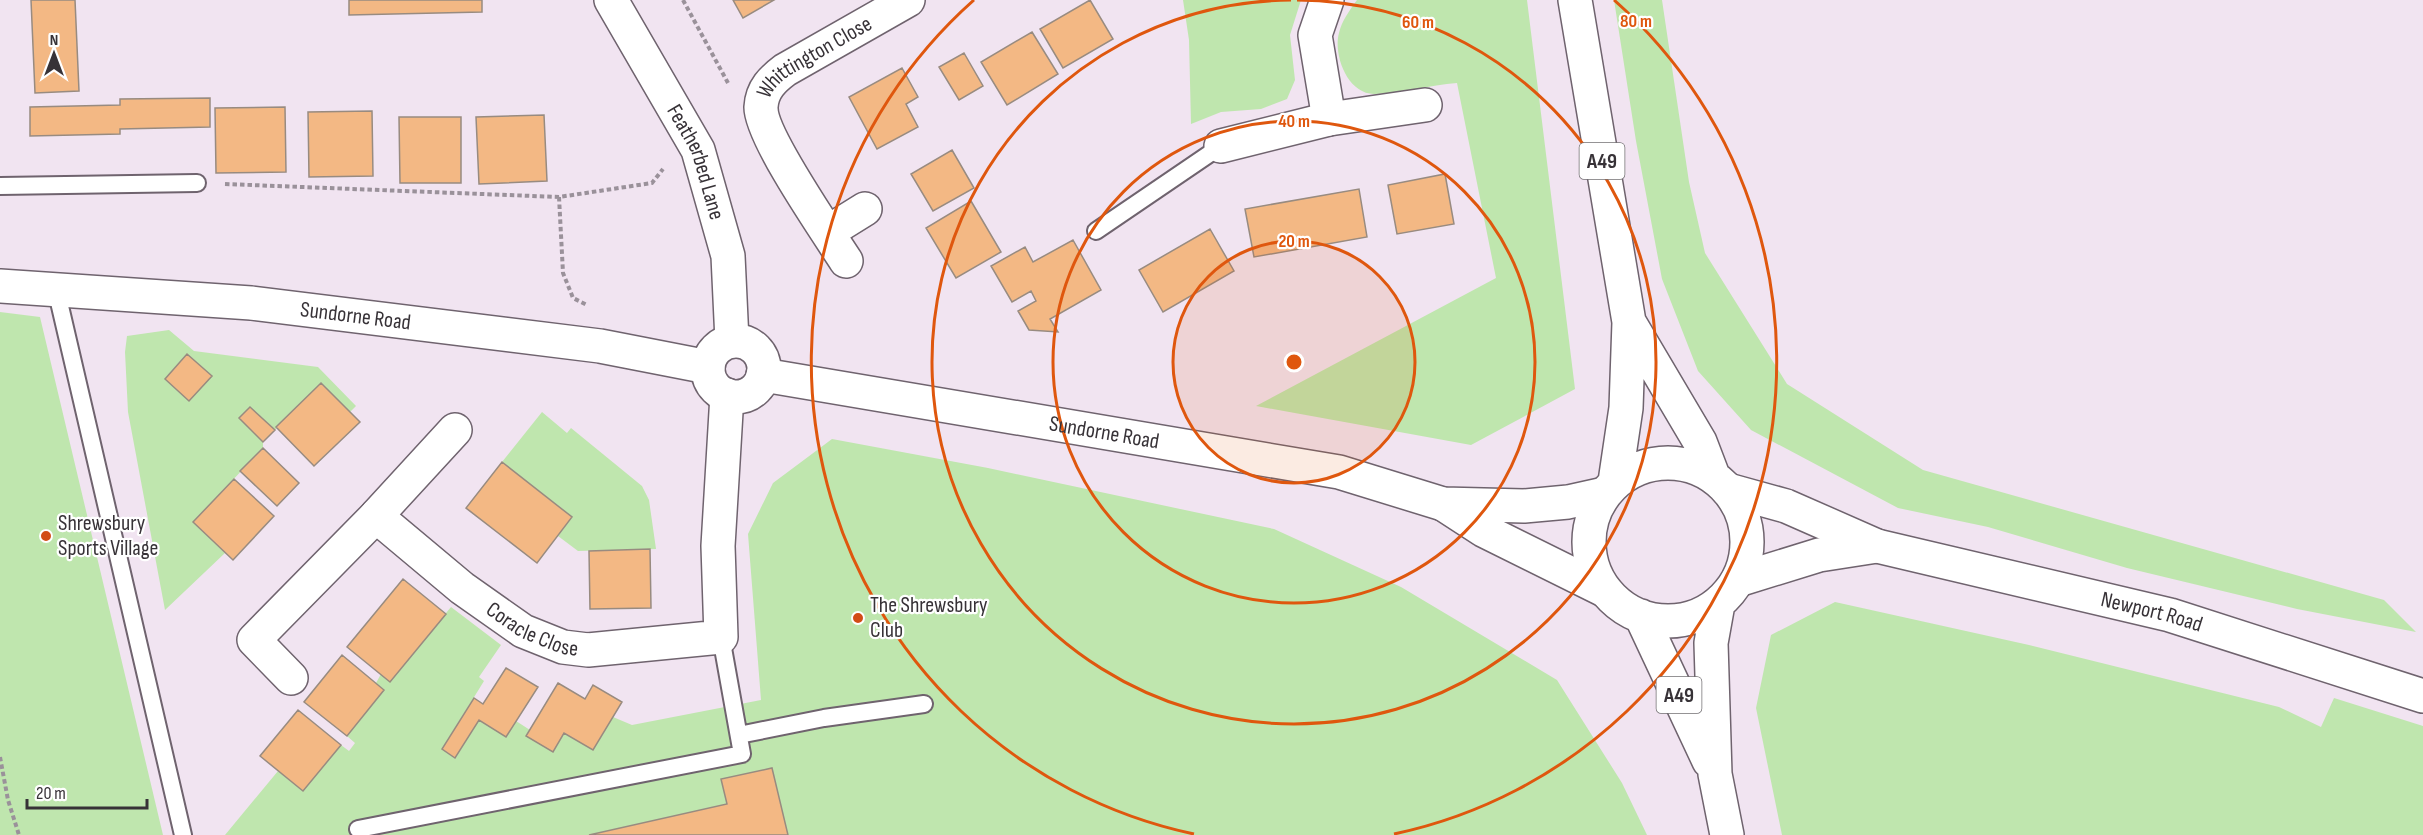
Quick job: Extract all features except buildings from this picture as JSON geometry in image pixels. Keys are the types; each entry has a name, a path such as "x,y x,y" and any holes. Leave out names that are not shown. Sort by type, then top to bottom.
{"main road":[{"name":"Featherbed Lane","path":"611,0 698,150 728,256 732,341"},
{"name":"Whittington Close","path":"846,261 784,163 768,132 761,107 768,83 785,70 909,0"},
{"path":"1327,0 1315,35 1329,119"},
{"name":"A49","path":"1575,0 1629,322 1626,408 1609,488"},
{"path":"1221,146 1329,119 1425,105"},
{"path":"828,232 865,209"},
{"name":"Sundorne Road","path":"0,286 251,303 600,346 708,367"},
{"name":"A49","path":"1629,322 1700,442 1720,483"},
{"path":"732,341 750,344 757,350 764,367 760,384 745,396 727,396 713,385 708,367 710,358 716,350 732,341"},
{"name":"Sundorne Road","path":"763,375 1339,472 1443,504 1524,506 1568,502 1609,488"},
{"path":"721,637 718,546 727,396"},
{"path":"291,678 254,640 376,516 455,430"},
{"path":"1673,463 1694,467 1720,483 1739,506 1746,533 1745,561 1728,592 1700,614 1681,620 1661,621 1627,610 1604,590 1594,572 1589,553 1594,512 1609,488 1632,471 1652,464 1673,463"},
{"name":"Newport Road","path":"1720,483 1786,506 1876,546 2170,615 2423,696"},
{"name":"Sundorne Road","path":"1443,504 1483,531 1604,590"},
{"name":"Coracle Close","path":"376,516 479,600 523,631 563,647 588,650 721,637"},
{"name":"Newport Road","path":"1728,592 1820,555 1876,546"},
{"name":"A49","path":"1727,835 1715,774 1711,643 1728,592"},
{"name":"A49","path":"1641,616 1715,774"}],"lane":[{"path":"1096,231 1221,146"},
{"path":"0,186 197,183"},
{"path":"56,289 183,835"},
{"path":"358,829 742,754 721,637"},
{"path":"739,735 824,718 924,704"}],"path":[{"path":"683,0 730,86"},
{"path":"197,183 559,197 652,183 670,162"},
{"path":"559,197 563,273 573,298 600,311 600,346"},
{"path":"0,757 8,800 19,835"}],"green space":[{"path":"1183,0 1301,0 1290,35 1295,80 1287,99 1261,109 1221,112 1191,124 1189,40"},
{"path":"1357,0 1527,0 1575,389 1471,445 1256,406 1496,278 1457,83 1384,94 1364,92 1356,87 1349,80 1340,62 1338,42 1346,15"},
{"path":"1614,0 1662,0 1689,182 1705,253 1787,384 1923,470 2384,600 2416,632 2297,609 2127,568 1988,527 1898,508 1751,430 1698,371 1662,279 1636,141"},
{"name":"Shrewsbury Sports Village","path":"0,312 40,317 163,835 0,835"},
{"path":"169,330 194,351 318,367 356,406 350,412 321,383 275,430 250,407 240,418 263,442 263,448 193,522 225,553 165,610 128,412 125,352 127,336"},
{"path":"542,412 567,433 571,428 642,486 649,500 656,549 578,551 558,536 572,517 502,462"},
{"path":"832,439 988,468 1274,529 1401,587 1557,680 1622,783 1647,835 225,835 278,771 303,791 341,745 349,751 355,743 347,736 384,690 376,683 381,674 390,681 451,607 501,645 479,677 484,681 442,749 455,758 479,720 506,737 516,721 530,730 527,736 553,752 564,733 593,750 613,717 632,725 761,700 748,534 773,483"},
{"path":"1835,602 2029,645 2279,707 2321,727 2334,698 2423,726 2423,835 1782,835 1756,708 1771,635"}],"place":[{"name":"Shrewsbury Sports Village","path":"46,536"},
{"name":"The Shrewsbury Club","path":"858,618"}]}
